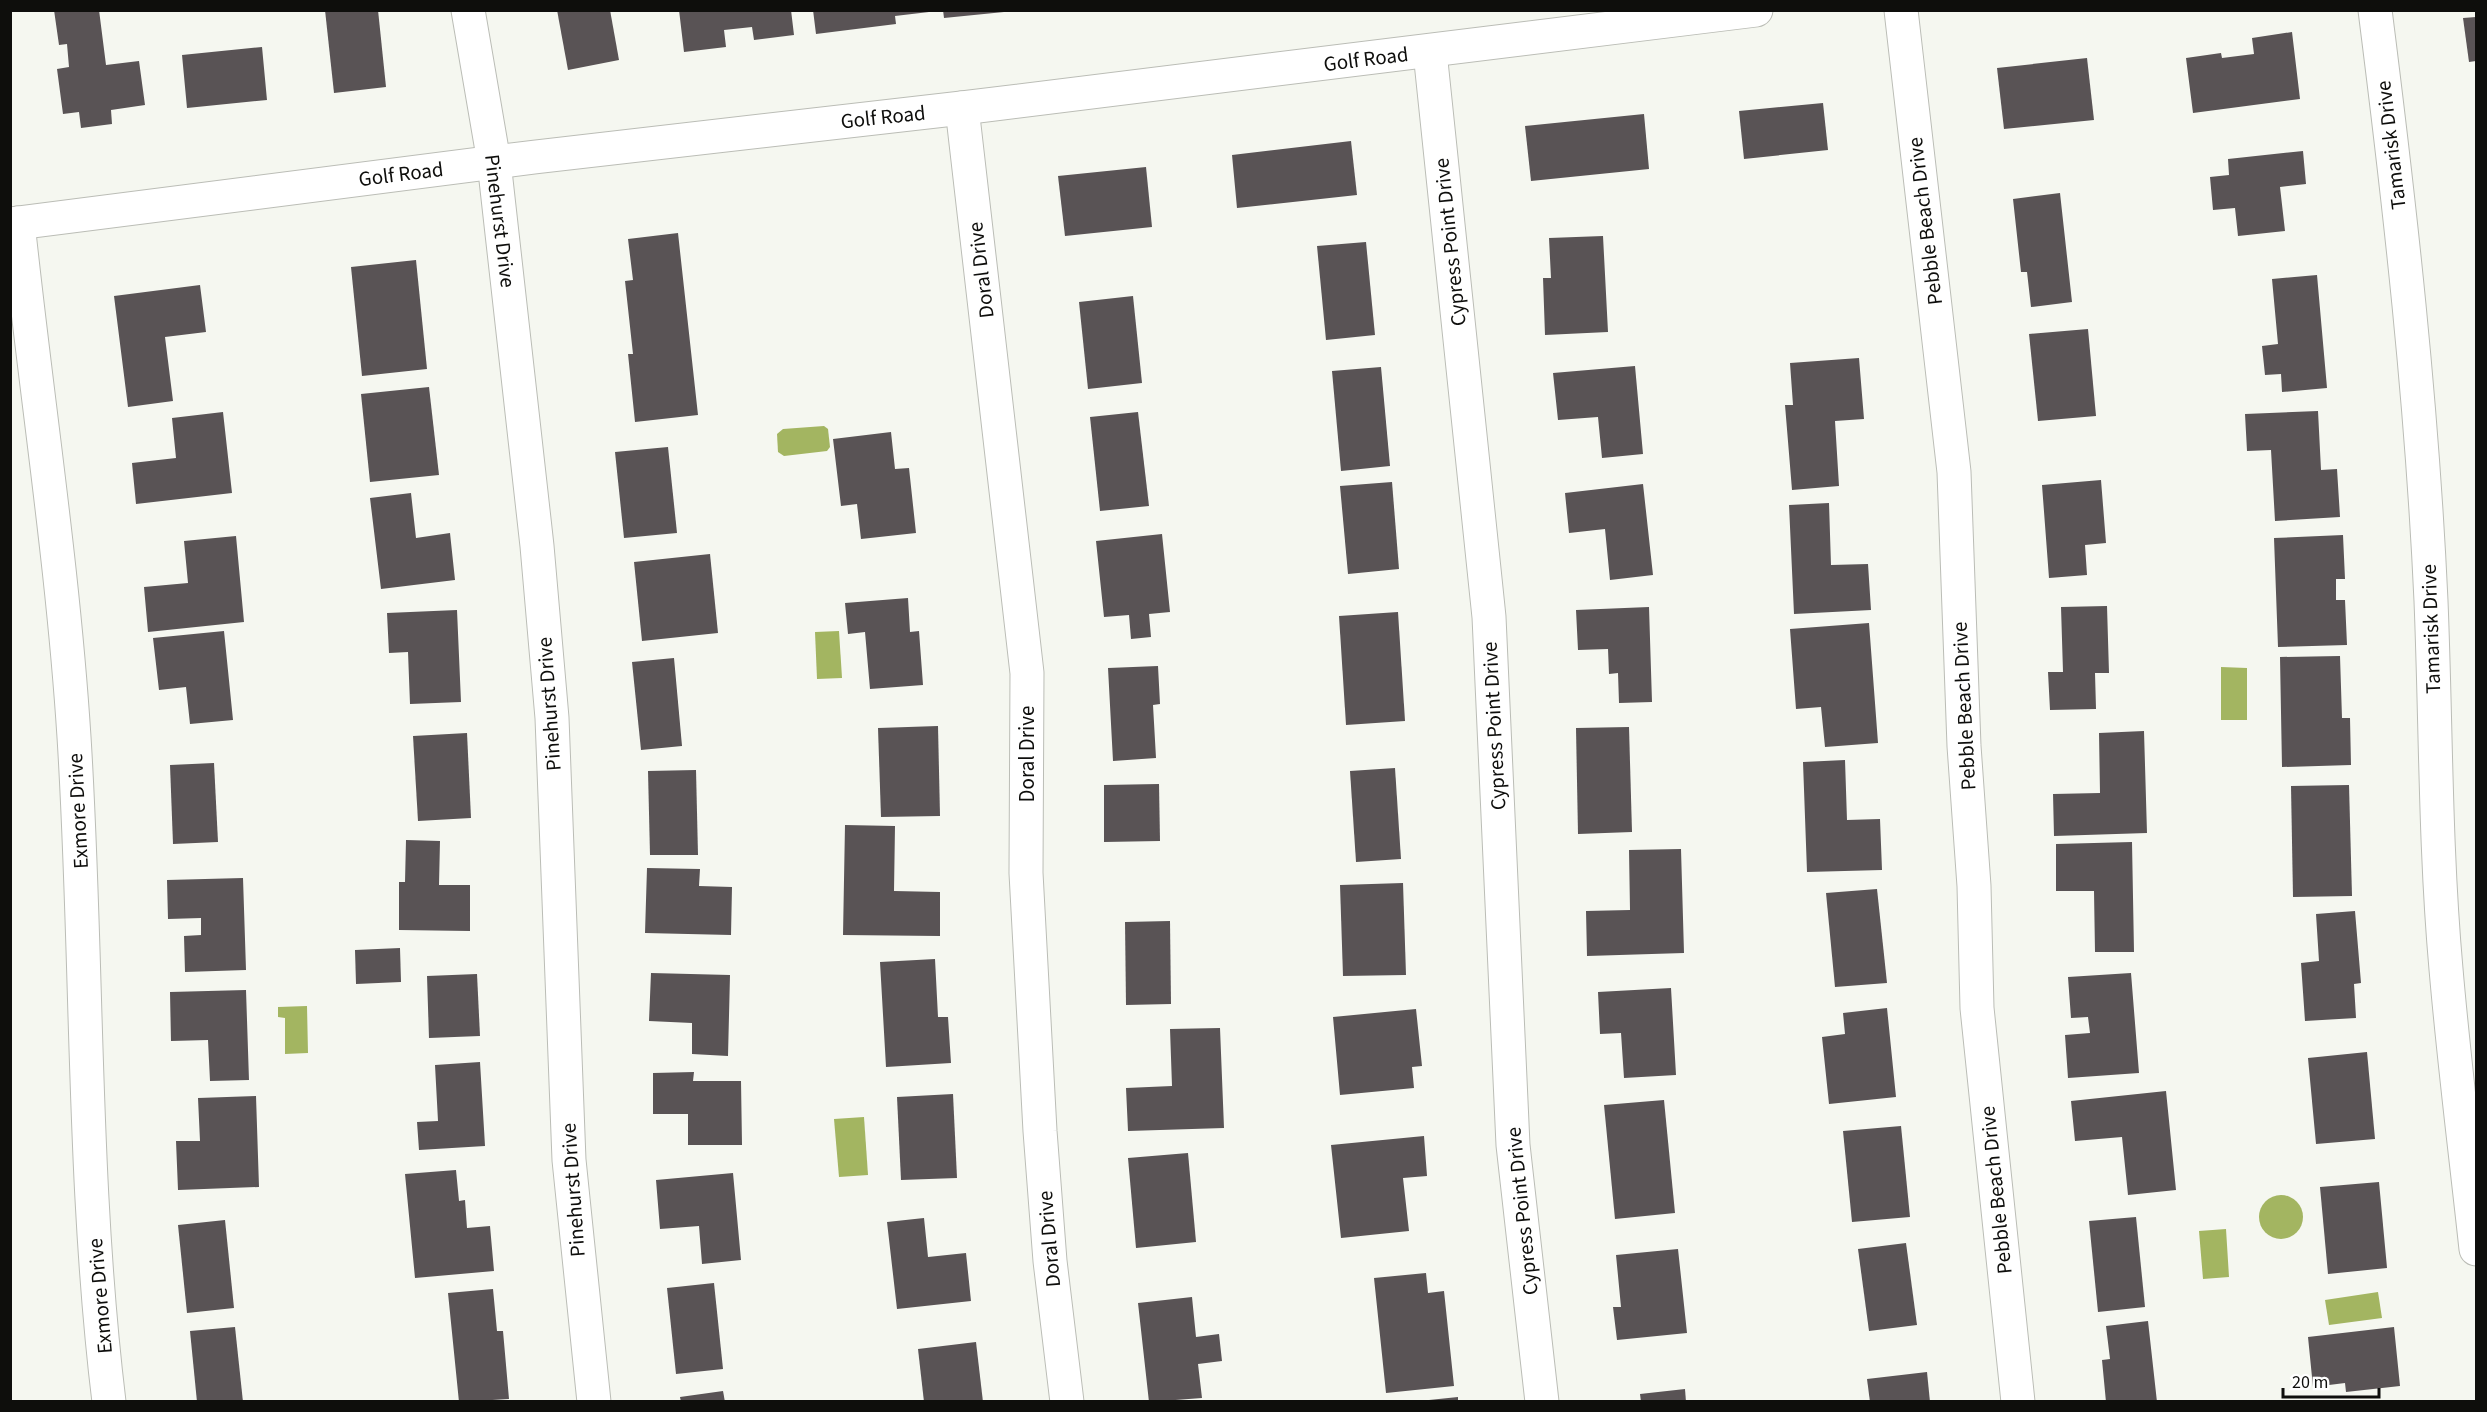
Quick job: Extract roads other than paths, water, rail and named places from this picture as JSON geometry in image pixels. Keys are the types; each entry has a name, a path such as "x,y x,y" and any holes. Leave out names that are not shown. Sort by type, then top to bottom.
{"street":[{"name":"Pinehurst Drive","path":"468,10 494,162 536,534 552,718 569,1160 594,1401"},
{"name":"Golf Road","path":"14,223 494,162 1430,52 1756,10"},
{"name":"Pebble Beach Drive","path":"1901,10 1954,472 1964,746 1974,886 1977,1008 2018,1401"},
{"name":"Tamarisk Drive","path":"2375,10 2404,253 2418,413 2431,601 2436,784 2445,968 2476,1249"},
{"name":"Cypress Point Drive","path":"1430,52 1489,617 1513,1145 1542,1401"},
{"name":"Doral Drive","path":"962,108 1027,673 1026,873 1050,1261 1067,1401"},
{"name":"Exmore Drive","path":"14,223 53,503 74,734 82,902 86,1077 95,1241 109,1401"}]}
